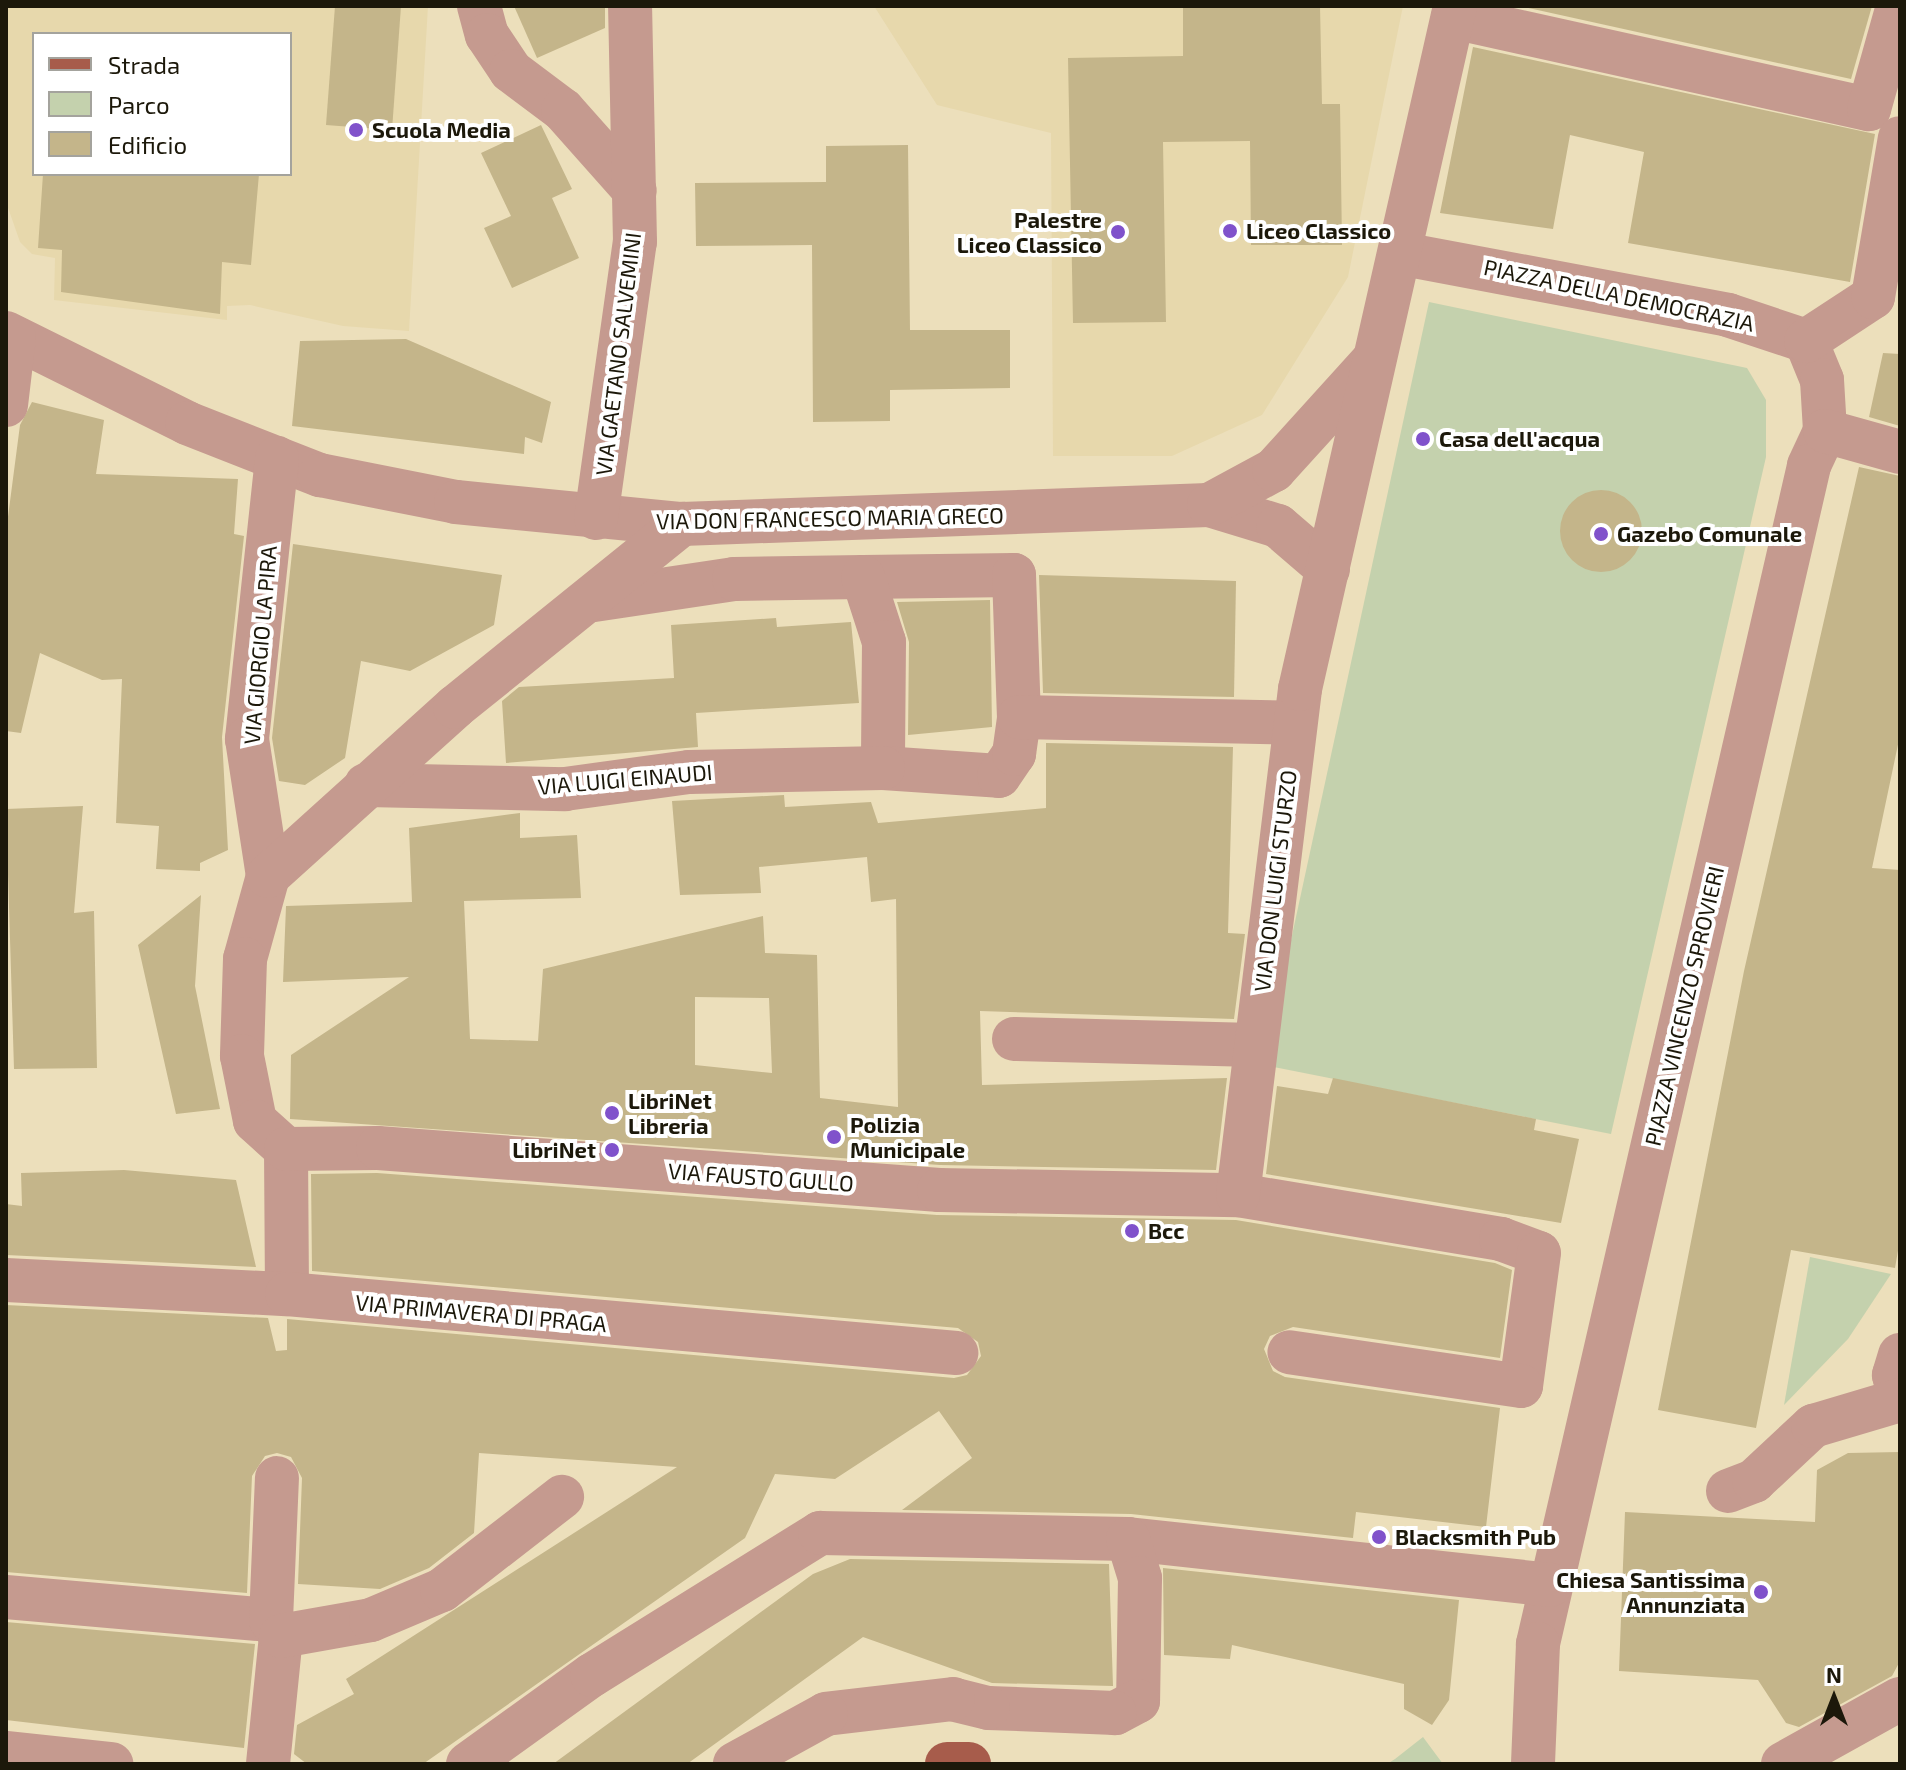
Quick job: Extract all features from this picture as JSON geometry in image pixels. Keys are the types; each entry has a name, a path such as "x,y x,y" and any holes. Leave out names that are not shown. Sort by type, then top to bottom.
{"main road":[{"path":"947,1764 969,1764"}],"street":[{"path":"479,6 487,35 511,71 563,110 635,191"},
{"name":"VIA GAETANO SALVEMINI","path":"596,518 620,372 635,191 630,6"},
{"path":"1898,6 1890,123 1896,190 1873,297 1806,341 1822,380 1825,431 1900,452"},
{"path":"1403,254 1454,12 1890,123"},
{"name":"PIAZZA DELLA DEMOCRAZIA","path":"1403,254 1728,315 1806,341"},
{"name":"VIA DON LUIGI STURZO","path":"1238,1195 1295,723 1377,356 1403,254"},
{"path":"6,405 10,335"},
{"name":"VIA DON FRANCESCO MARIA GRECO","path":"10,335 187,423 320,475 456,502 682,524 1209,505"},
{"path":"1209,505 1274,470 1377,356"},
{"name":"PIAZZA VINCENZO SPROVIERI","path":"1533,1764 1538,1644 1809,466 1825,431"},
{"name":"VIA GIORGIO LA PIRA","path":"277,458 247,739 268,876 245,959 242,1056 255,1121 286,1149"},
{"path":"1209,505 1278,526 1328,569"},
{"path":"268,876 366,785 594,600 682,524"},
{"path":"594,600 734,579 1014,575 1019,717 1295,723"},
{"path":"863,577 884,642 883,768"},
{"name":"VIA LUIGI EINAUDI","path":"366,785 565,789 703,771 883,768 999,776 1014,754 1019,717"},
{"path":"1014,1039 1255,1045"},
{"name":"VIA FAUSTO GULLO","path":"286,1149 378,1148 939,1190 1238,1195 1501,1239 1539,1253 1521,1386 1289,1352"},
{"path":"286,1149 287,1294"},
{"name":"VIA PRIMAVERA DI PRAGA","path":"6,1280 287,1294 956,1353"},
{"path":"1728,1491 1754,1481 1813,1426 1900,1400 1894,1375 1900,1355"},
{"path":"268,1764 276,1628 277,1478"},
{"path":"6,1597 327,1633 442,1590 562,1497"},
{"path":"468,1764 592,1675 820,1533 1128,1539 1383,1563 1551,1585"},
{"path":"735,1764 826,1714 953,1699 988,1708 1115,1713 1138,1701 1140,1578 1128,1539"},
{"path":"1783,1764 1893,1710"},
{"path":"6,1753 111,1764"}],"shaded area":[{"name":"Scuola Media","path":"6,6 428,6 409,331 343,326 250,305 227,306 227,320 54,300 55,258 32,254 20,242 6,202"},
{"path":"874,6 1403,6 1348,277 1262,415 1172,456 1053,456 1051,133 937,105"}],"green space":[{"path":"1429,302 1747,368 1766,400 1766,457 1611,1134 1264,1065"},
{"path":"1810,1257 1891,1274 1848,1339 1784,1405"},
{"path":"1423,1737 1443,1764 1387,1764 1395,1759"}],"building":[{"path":"335,6 401,6 392,130 326,125"},
{"path":"514,6 605,6 605,28 537,58"},
{"path":"1183,6 1320,6 1322,104 1340,104 1342,245 1251,245 1250,141 1163,142 1166,322 1073,323 1068,58 1183,56"},
{"path":"1519,6 1872,6 1851,79"},
{"path":"1473,47 1875,134 1850,282 1628,243 1644,152 1570,135 1553,229 1440,213"},
{"path":"541,125 572,189 552,198 579,258 512,288 484,228 511,216 481,153"},
{"path":"908,145 910,330 1010,330 1010,388 890,390 890,421 813,422 812,245 696,246 695,183 826,182 826,146"},
{"path":"43,176 259,176 251,265 222,262 220,314 61,292 62,250 38,248"},
{"path":"406,339 551,402 542,443 525,437 524,454 292,426 300,341"},
{"path":"1883,353 1900,354 1900,426 1869,417"},
{"path":"32,402 104,420 96,474 238,479 234,534 244,536 222,737 228,850 200,863 200,871 156,869 159,826 116,823 122,679 102,680 40,653 21,733 6,731 6,532 20,425"},
{"path":"1859,467 1900,476 1900,735 1872,868 1900,870 1900,1239 1895,1268 1791,1250 1756,1428 1658,1410 1744,971"},
{"name":"Gazebo Comunale","path":"1593,490 1609,490 1624,497 1635,508 1642,531 1639,547 1630,560 1609,572 1593,572 1578,565 1567,554 1560,539 1560,523 1567,508 1578,497"},
{"path":"293,544 502,575 494,625 410,671 361,661 345,758 305,785 279,781 272,738"},
{"path":"1039,575 1236,581 1234,697 1043,693"},
{"path":"990,600 992,727 908,735 909,642 897,602"},
{"path":"776,618 777,627 851,622 859,703 696,713 698,747 506,763 502,701 519,687 674,678 671,625"},
{"path":"1046,743 1233,747 1228,933 1245,934 1234,1019 980,1011 982,1085 1227,1078 1216,1170 940,1165 290,1119 291,1055 409,977 283,982 286,906 412,902 409,828 520,813 520,838 577,835 581,898 464,901 470,1039 538,1041 543,969 763,916 765,953 817,955 820,1098 898,1107 896,899 871,902 867,857 759,867 761,893 680,895 672,801 784,795 785,807 871,802 878,823 1046,808","holes":["695,997 769,998 772,1073 695,1065"]},
{"path":"83,806 74,913 94,911 97,1068 14,1069 6,809"},
{"path":"201,895 195,986 220,1109 176,1114 138,945"},
{"path":"1333,1078 1536,1119 1534,1130 1579,1139 1561,1223 1266,1174 1277,1086 1328,1094"},
{"path":"124,1170 236,1180 256,1267 6,1255 6,1204 22,1206 21,1173"},
{"path":"377,1173 937,1215 1236,1220 1495,1263 1512,1270 1500,1358 1293,1327 1270,1336 1264,1349 1273,1371 1285,1377 1500,1408 1486,1527 1356,1512 1353,1538 1131,1514 902,1510 972,1458 939,1411 835,1479 775,1474 745,1538 423,1764 307,1764 294,1754 297,1725 354,1694 346,1679 677,1467 479,1453 474,1533 429,1568 380,1589 298,1584 302,1478 291,1457 277,1453 265,1456 252,1476 247,1593 6,1572 6,1305 268,1318 276,1351 287,1350 287,1319 954,1378 967,1375 981,1356 978,1342 958,1328 312,1271 311,1174"},
{"name":"Chiesa Santissima Annunziata","path":"1900,1452 1900,1661 1892,1676 1799,1727 1786,1723 1758,1680 1619,1671 1625,1512 1815,1522 1817,1470 1848,1453"},
{"path":"850,1559 1109,1564 1113,1686 992,1683 863,1637 687,1764 553,1764 813,1574"},
{"path":"1163,1568 1459,1600 1449,1700 1432,1725 1404,1709 1404,1684 1232,1645 1230,1659 1164,1655"},
{"path":"6,1622 255,1644 244,1748 6,1720"}],"place":[{"name":"Scuola Media","path":"356,130"},
{"name":"Liceo Classico","path":"1230,231"},
{"name":"Palestre Liceo Classico","path":"1118,232"},
{"name":"Casa dell'acqua","path":"1423,439"},
{"name":"Gazebo Comunale","path":"1601,534"},
{"name":"LibriNet Libreria","path":"612,1113"},
{"name":"Polizia Municipale","path":"834,1137"},
{"name":"LibriNet","path":"612,1150"},
{"name":"Bcc","path":"1132,1231"},
{"name":"Blacksmith Pub","path":"1379,1537"},
{"name":"Chiesa Santissima Annunziata","path":"1761,1592"}]}
